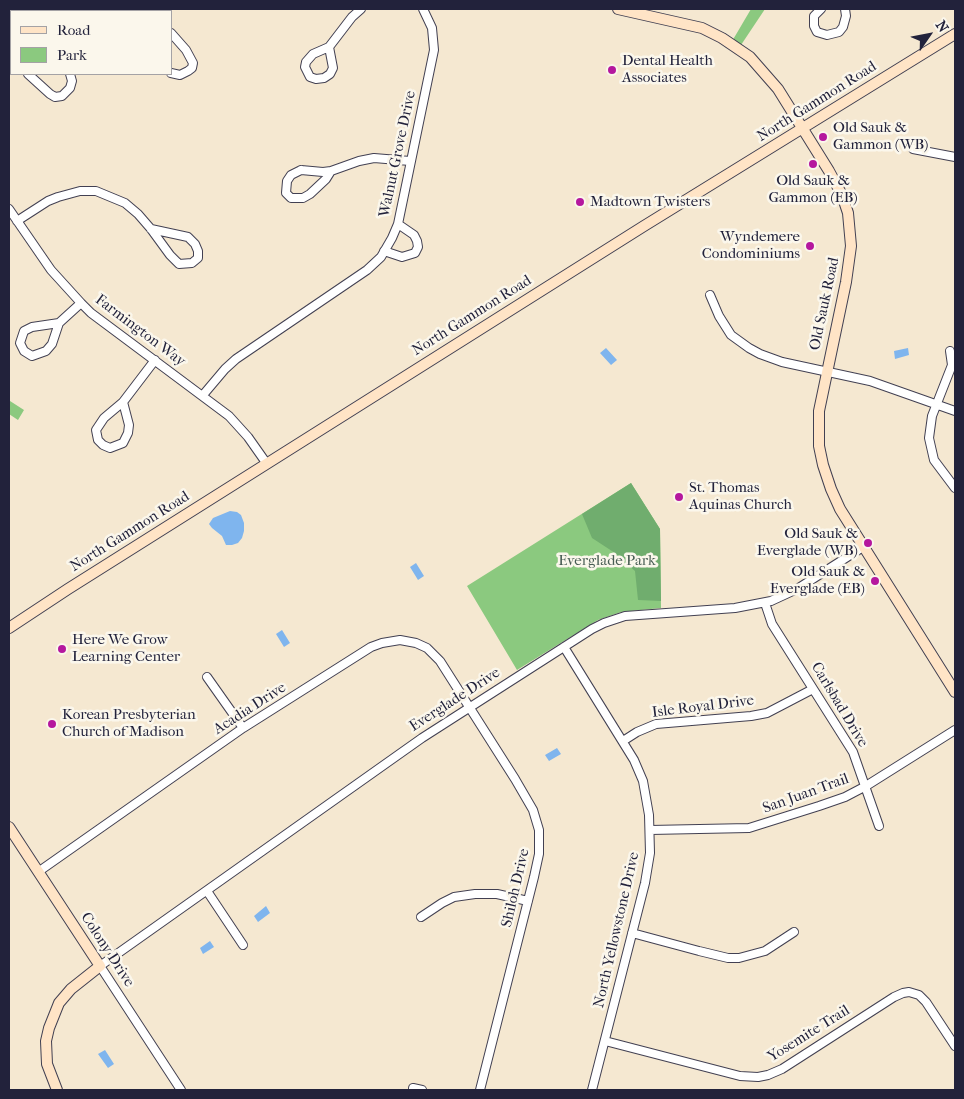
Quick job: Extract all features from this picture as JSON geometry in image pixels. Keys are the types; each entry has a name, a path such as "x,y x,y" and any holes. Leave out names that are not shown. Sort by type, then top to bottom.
{"street":[{"path":"329,47 333,68 330,74 324,78 316,79 310,77 305,68 306,62 313,54 329,47 348,22 361,9"},
{"name":"Walnut Grove Drive","path":"203,395 224,369 236,359 367,270 384,251 392,238 398,224 434,50 432,28 423,9"},
{"name":"Old Sauk Road","path":"618,9 695,26 735,45 755,61 769,76 832,174 848,213 851,246 846,282 821,394 818,428 823,465 836,501 955,692"},
{"path":"821,9 814,16 814,26 817,32 828,36 839,32 843,27 846,16 845,9"},
{"path":"172,34 186,50 193,63 192,68 180,75 172,73"},
{"name":"North Gammon Road","path":"9,628 644,226 955,34"},
{"path":"29,75 55,97 62,96 70,88 72,82 70,75"},
{"path":"913,149 955,157"},
{"path":"331,171 326,179 303,198 294,198 286,193 286,181 295,172 301,170 331,171 374,158 410,161"},
{"path":"17,221 35,208 58,197 80,192 96,191 125,202 138,214 170,255 179,264 192,264 198,258 195,244 188,237 150,229"},
{"name":"Farmington Way","path":"9,209 51,270 91,313 229,416 240,426 267,464"},
{"path":"384,251 402,257 415,253 418,247 414,235 398,224"},
{"path":"710,295 724,326 731,335 749,348 769,358 870,381 955,411"},
{"path":"59,323 32,327 24,332 20,343 24,351 32,356 46,352 52,344 59,323 81,303"},
{"path":"950,351 952,365 936,404 929,430 929,446 934,460 955,488"},
{"path":"123,402 129,425 128,433 123,443 110,448 98,440 96,430 104,418 123,402 155,360"},
{"name":"Everglade Drive","path":"100,966 469,707 604,623 625,616 735,608 765,603 797,589 864,546"},
{"name":"Carlsbad Drive","path":"765,603 772,624 853,752 880,826"},
{"name":"Acadia Drive","path":"38,872 243,728 372,647 393,640 416,643 427,648 434,654 469,707"},
{"name":"North Yellowstone Drive","path":"564,647 634,760 643,781 650,830 648,865 592,1090"},
{"path":"207,677 243,728"},
{"name":"Isle Royal Drive","path":"623,741 637,732 656,724 767,713 813,689"},
{"name":"Shiloh Drive","path":"469,707 532,808 539,830 539,854 480,1090"},
{"name":"San Juan Trail","path":"650,830 749,828 845,796 866,786 955,730"},
{"name":"Colony Drive","path":"9,827 181,1090"},
{"path":"207,890 242,945"},
{"path":"421,917 454,897 475,894 497,894 528,901"},
{"path":"632,933 706,953 728,958 739,958 765,951 794,932"},
{"path":"57,1090 47,1064 46,1053 49,1028 56,1008 71,989 100,966"},
{"name":"Yosemite Trail","path":"605,1041 740,1076 758,1077 768,1075 782,1068 894,997 906,992 919,995 955,1046"},
{"path":"413,1088 422,1090"}],"green space":[{"path":"27,9 87,9 86,10"},
{"path":"751,9 765,9 739,48 731,43"},
{"path":"10,401 24,410 18,420 9,414"},
{"name":"Everglade Park","path":"631,483 660,529 661,608 621,612 598,620 517,670 467,586"},
{"path":"631,483 660,529 661,601 638,600 635,571 615,553 592,538 582,514"}],"water":[{"path":"606,348 617,360 611,365 600,353"},
{"path":"908,348 909,355 895,359 894,351"},
{"path":"230,511 241,515 244,531 238,543 226,545 222,536 209,524 213,518"},
{"path":"416,563 424,576 418,580 410,567"},
{"path":"282,630 290,643 284,647 276,634"},
{"path":"557,748 561,754 549,761 545,755"},
{"path":"266,906 270,913 258,922 254,916"},
{"path":"210,941 214,947 203,954 200,948"},
{"path":"105,1050 114,1064 108,1068 98,1054"}],"place":[{"name":"Dental Health Associates","path":"612,70"},
{"name":"Old Sauk & Gammon (WB)","path":"823,137"},
{"name":"Old Sauk & Gammon (EB)","path":"813,164"},
{"name":"Madtown Twisters","path":"580,202"},
{"name":"Wyndemere Condominiums","path":"810,246"},
{"name":"St. Thomas Aquinas Church","path":"679,497"},
{"name":"Old Sauk & Everglade (WB)","path":"868,543"},
{"name":"Old Sauk & Everglade (EB)","path":"875,581"},
{"name":"Here We Grow Learning Center","path":"62,649"},
{"name":"Korean Presbyterian Church of Madison","path":"52,724"}]}
